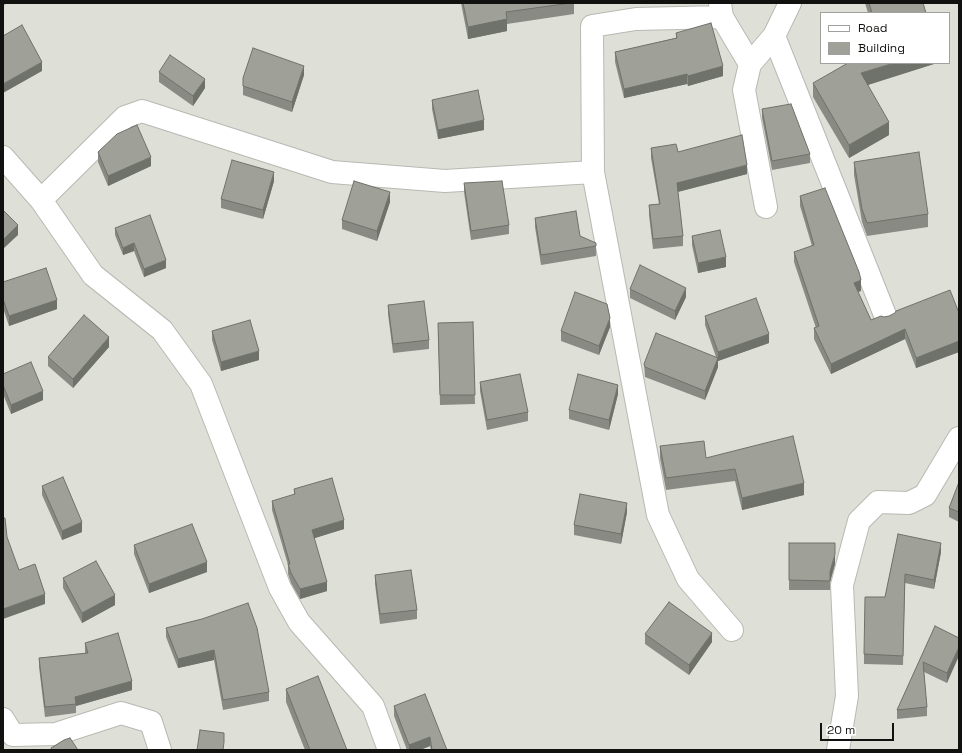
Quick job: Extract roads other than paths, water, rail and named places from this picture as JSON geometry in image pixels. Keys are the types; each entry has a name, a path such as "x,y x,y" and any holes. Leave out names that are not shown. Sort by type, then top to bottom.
{"street":[{"path":"766,207 744,90 750,64 774,36 790,3"},
{"path":"732,630 688,579 658,515 593,172 592,26 636,19 721,10 750,64"},
{"path":"774,36 885,315"},
{"path":"41,200 125,118 142,111 332,172 445,181 593,172"},
{"path":"3,157 41,200 93,275 162,330 201,384 280,588 299,622 373,706 389,750"},
{"path":"838,750 847,696 842,585 859,521 878,502 909,503 925,495 959,438"},
{"path":"6,733 56,734 121,714 151,722 160,750"}]}
